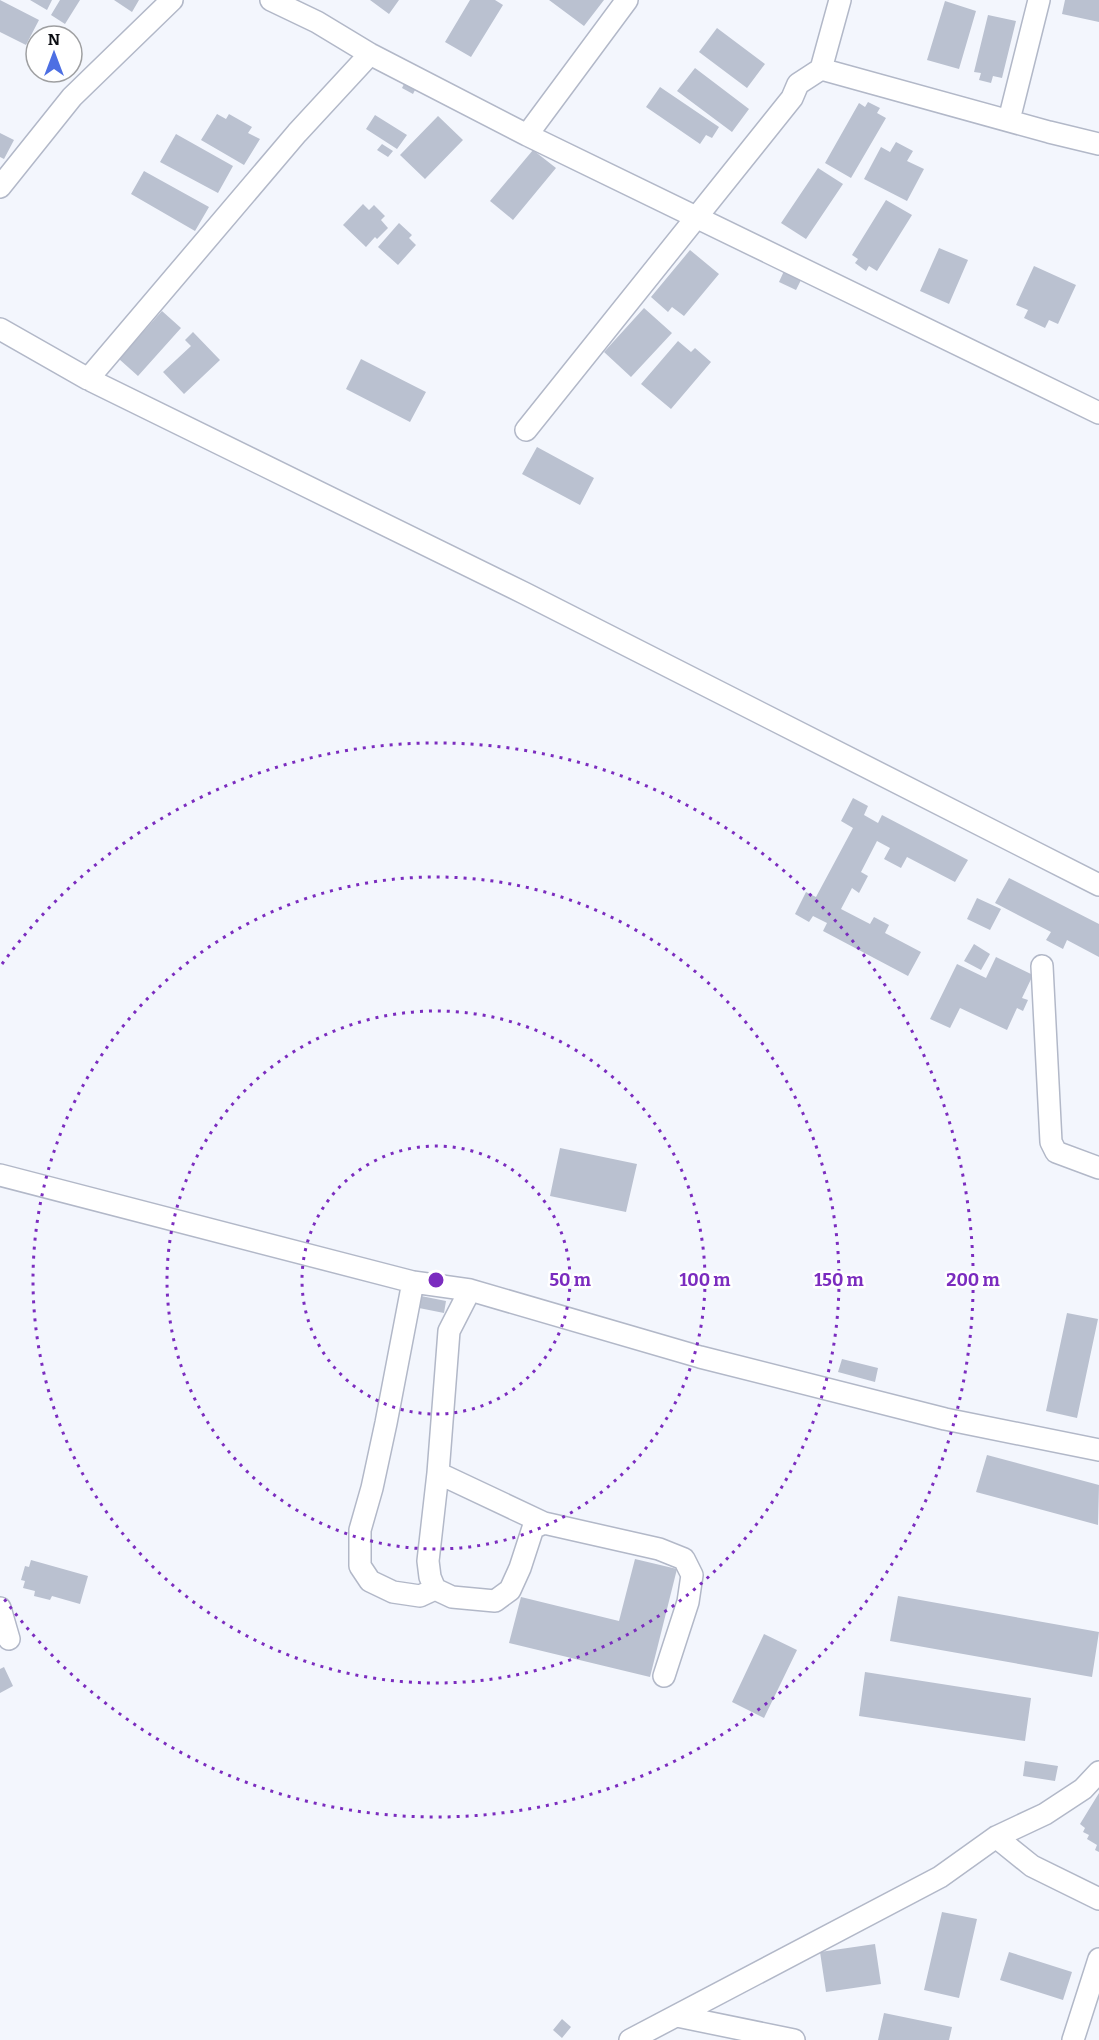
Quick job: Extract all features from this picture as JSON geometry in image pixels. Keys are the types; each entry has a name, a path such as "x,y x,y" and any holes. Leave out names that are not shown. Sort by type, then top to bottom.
{"street":[{"path":"0,187 72,96 172,0"},
{"path":"271,0 317,22 370,54 527,135 1099,413"},
{"path":"527,135 627,0"},
{"path":"526,429 792,98 798,84 821,69 840,0"},
{"path":"1009,120 1040,0"},
{"path":"88,379 297,133 370,54"},
{"path":"821,69 1099,144"},
{"path":"0,329 88,379 524,593 1099,885"},
{"path":"1042,966 1050,1142 1056,1152 1099,1168"},
{"path":"0,1175 413,1282 470,1290 700,1357 945,1419 1099,1450"},
{"path":"413,1282 386,1423 360,1530 360,1566 370,1581 393,1592 420,1596 435,1589"},
{"path":"470,1290 449,1331 438,1473 428,1561 429,1576 435,1589 452,1597 495,1600 510,1590 533,1528 544,1523"},
{"path":"438,1473 544,1523 659,1550 684,1559 692,1575 688,1602 664,1676"},
{"path":"0,1608 9,1639"},
{"path":"630,2040 940,1876 996,1837 1046,1814 1083,1789 1099,1772"},
{"path":"996,1837 1032,1866 1099,1899"},
{"path":"1073,2040 1099,1959"},
{"path":"676,2016 794,2040"}],"building":[{"path":"0,0 39,20 37,24 24,24 24,44 0,32"},
{"path":"30,0 52,0 47,10"},
{"path":"60,0 80,0 65,24 51,15"},
{"path":"114,0 139,0 132,12"},
{"path":"370,0 399,0 389,14"},
{"path":"470,0 495,0 503,5 471,57 445,42"},
{"path":"549,0 604,0 584,26"},
{"path":"1065,0 1099,0 1099,22 1062,14"},
{"path":"945,1 976,11 959,69 927,60"},
{"path":"988,15 1016,21 1002,78 993,76 991,83 979,80 981,73 974,72"},
{"path":"717,28 765,64 747,88 699,52"},
{"path":"695,68 749,109 732,132 677,91"},
{"path":"406,80 417,86 413,94 402,88"},
{"path":"660,87 719,127 712,138 706,135 700,144 646,107"},
{"path":"868,102 880,108 877,113 886,118 851,178 825,163 859,103 865,107"},
{"path":"217,114 226,119 229,114 252,127 248,133 260,139 244,165 201,140"},
{"path":"375,115 407,135 397,149 366,129"},
{"path":"438,116 463,140 425,179 400,155"},
{"path":"0,133 14,140 4,159 0,157"},
{"path":"176,134 233,166 218,193 160,162"},
{"path":"896,142 913,151 907,161 924,169 907,201 864,179 881,147 890,152"},
{"path":"382,144 393,151 388,157 377,150"},
{"path":"533,150 556,168 513,220 490,201"},
{"path":"818,168 843,184 806,239 781,223"},
{"path":"144,171 209,207 195,231 131,194"},
{"path":"886,200 912,215 877,271 869,266 866,271 855,263 858,259 852,255"},
{"path":"363,204 369,210 374,205 385,216 381,220 388,228 366,247 343,225"},
{"path":"399,223 412,235 409,238 416,245 398,265 378,247"},
{"path":"939,248 968,260 949,304 920,291"},
{"path":"690,250 719,274 684,316 672,307 668,312 651,297"},
{"path":"1034,266 1076,285 1058,324 1049,320 1045,328 1024,318 1028,310 1016,305"},
{"path":"784,271 801,280 796,290 779,282"},
{"path":"644,308 672,333 631,377 604,352"},
{"path":"162,311 181,328 138,376 119,359"},
{"path":"193,332 220,360 184,394 163,372 191,346 185,340"},
{"path":"678,341 691,352 695,348 711,362 671,409 641,384"},
{"path":"361,359 426,392 410,422 346,389"},
{"path":"537,447 594,478 580,505 522,474"},
{"path":"853,798 868,806 864,815 878,823 882,815 968,860 955,882 907,857 901,868 884,859 890,848 877,841 861,872 868,876 859,893 852,888 841,909 870,924 874,917 889,925 885,933 921,952 908,976 823,931 827,923 813,916 809,922 795,914 806,892 816,897 853,828 841,821"},
{"path":"1009,878 1099,924 1099,957 1067,940 1063,949 1046,940 1051,932 995,903"},
{"path":"977,898 1001,909 990,930 967,919"},
{"path":"974,944 990,954 981,970 964,961"},
{"path":"996,957 1033,975 1022,998 1028,1000 1023,1011 1017,1008 1007,1030 960,1008 950,1028 930,1019 957,964 986,978"},
{"path":"560,1148 637,1164 626,1212 550,1196"},
{"path":"416,1295 446,1301 444,1313 414,1307"},
{"path":"1067,1313 1098,1319 1077,1418 1046,1411"},
{"path":"842,1359 878,1368 875,1382 838,1372"},
{"path":"987,1455 1099,1485 1098,1525 976,1492"},
{"path":"635,1559 677,1569 650,1677 509,1643 521,1597 619,1621"},
{"path":"31,1560 88,1576 80,1604 52,1596 50,1600 34,1596 35,1591 23,1588 25,1581 21,1580 25,1566 29,1567"},
{"path":"898,1596 1099,1632 1092,1677 890,1641"},
{"path":"764,1634 797,1650 764,1718 732,1702"},
{"path":"4,1667 13,1686 0,1693 0,1669"},
{"path":"865,1672 1031,1698 1025,1741 859,1716"},
{"path":"1025,1761 1058,1766 1055,1781 1023,1776"},
{"path":"1099,1793 1099,1852 1095,1850 1097,1845 1087,1839 1089,1835 1083,1832 1085,1828 1080,1824"},
{"path":"942,1912 977,1919 959,1998 924,1990"},
{"path":"875,1944 881,1984 826,1992 820,1952"},
{"path":"1009,1952 1072,1972 1063,2000 1000,1980"},
{"path":"884,2013 952,2027 949,2040 878,2040"},
{"path":"562,2019 571,2027 562,2038 553,2030"}]}
